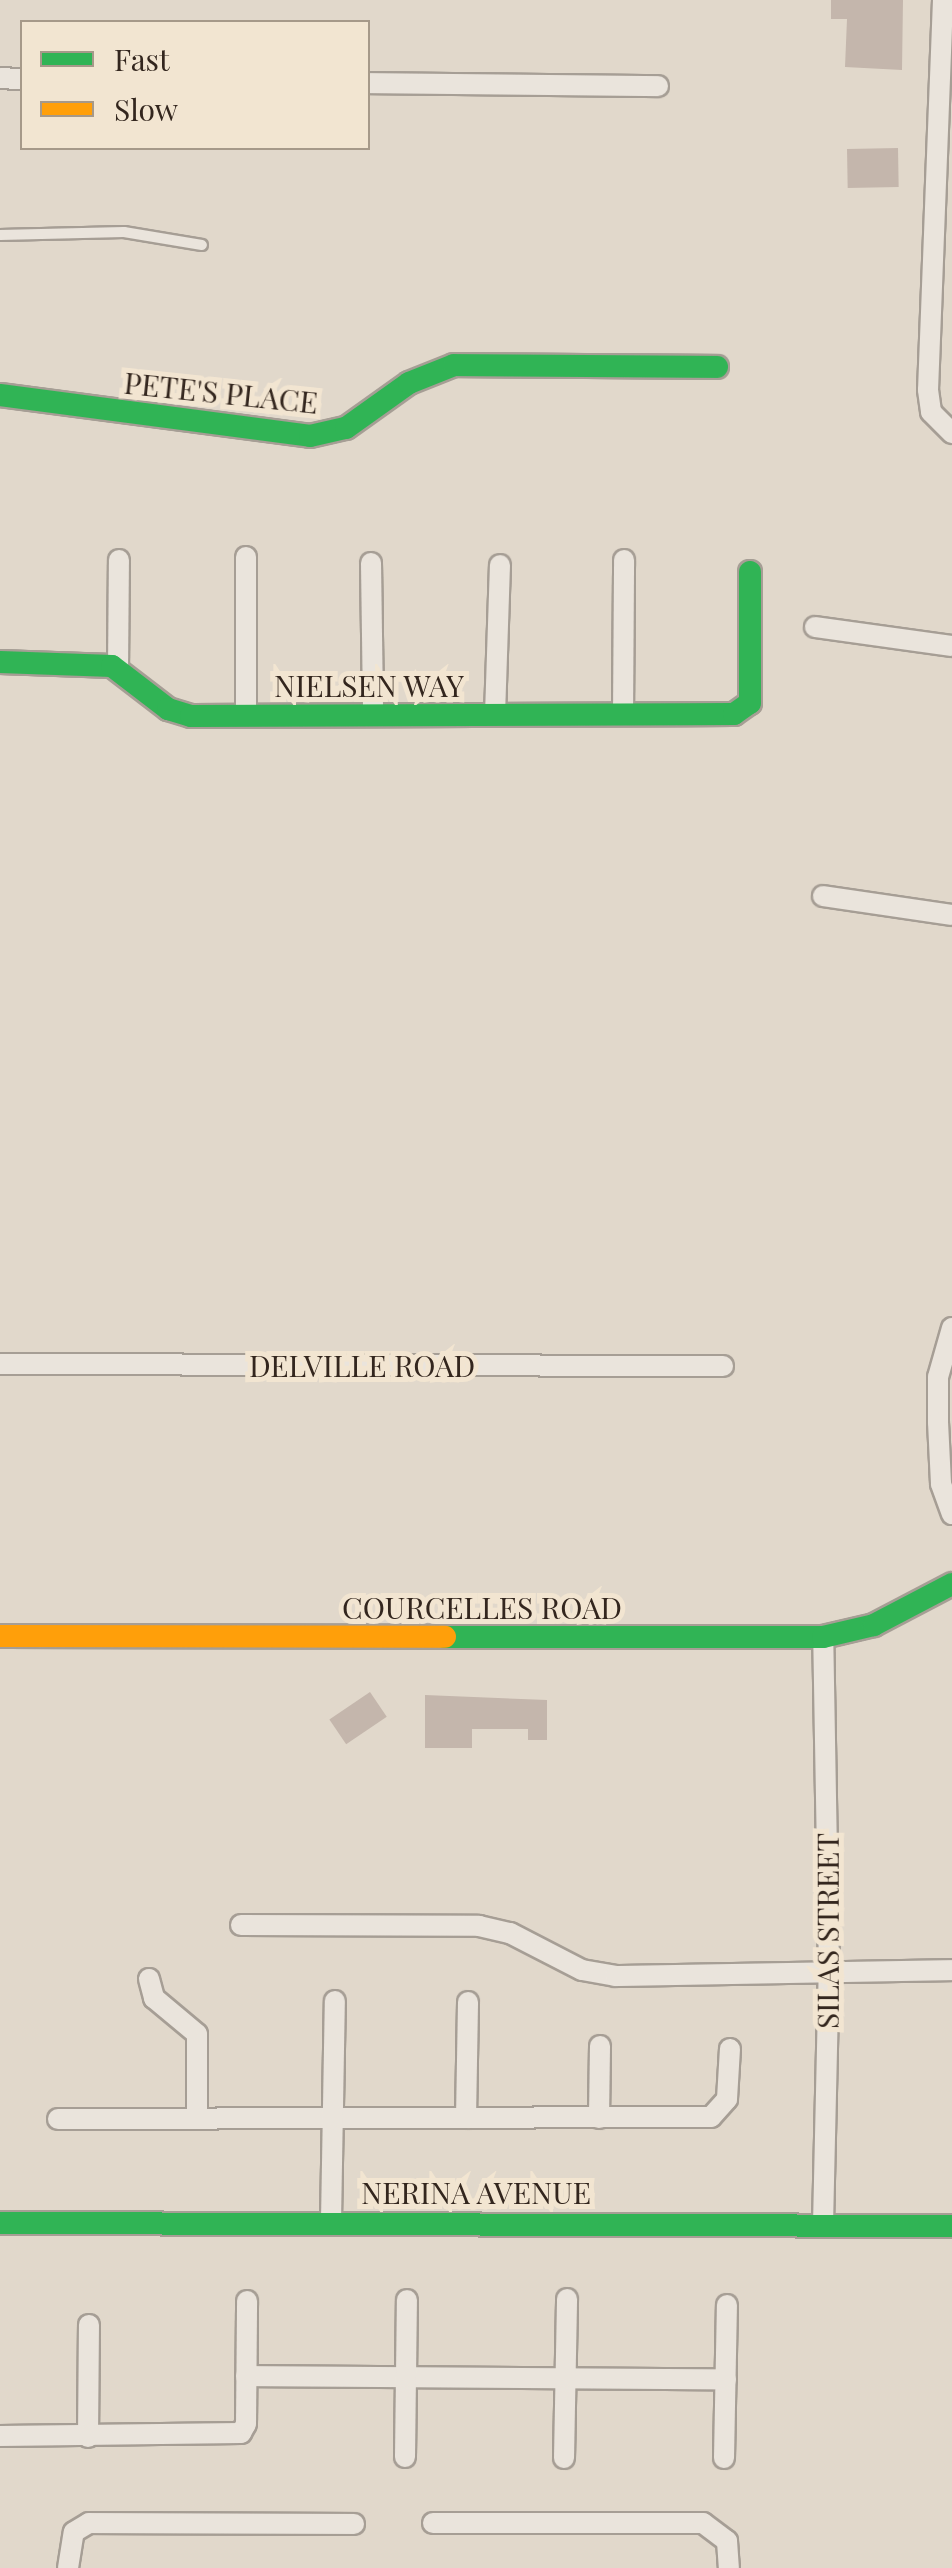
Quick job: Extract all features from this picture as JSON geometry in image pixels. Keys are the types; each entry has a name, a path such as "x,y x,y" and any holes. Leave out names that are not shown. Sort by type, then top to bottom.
{"street":[{"path":"943,0 944,235 928,390 931,412 952,433"},
{"path":"370,82 658,86"},
{"name":"PETE'S PLACE","path":"0,395 310,436 346,428 409,383 454,364 718,367"},
{"path":"246,557 246,716"},
{"path":"11,662 93,662 118,668 119,560"},
{"path":"623,714 624,560"},
{"path":"371,563 373,715"},
{"path":"495,715 500,565"},
{"name":"NIELSEN WAY","path":"118,668 174,712 246,716 734,714 750,703 750,572"},
{"path":"815,627 952,646"},
{"path":"823,896 952,915"},
{"path":"952,1328 938,1377 941,1484 952,1514"},
{"name":"DELVILLE ROAD","path":"0,1364 724,1366"},
{"name":"COURCELLES ROAD","path":"0,1636 823,1637 874,1625 952,1584"},
{"name":"SILAS STREET","path":"823,1637 829,1969 823,2225"},
{"path":"241,1925 479,1926 510,1933 582,1970 614,1976 829,1969 952,1970"},
{"path":"149,1980 154,1998 198,2034 197,2117"},
{"path":"332,2221 335,2001"},
{"path":"466,2118 468,2002"},
{"path":"599,2118 600,2046"},
{"path":"58,2119 599,2118 718,2113 727,2098 730,2049"},
{"name":"NERINA AVENUE","path":"0,2223 332,2221 952,2226"},
{"path":"564,2458 566,2299"},
{"path":"405,2457 407,2300"},
{"path":"0,2436 235,2436 246,2424 247,2301"},
{"path":"724,2458 727,2305"},
{"path":"88,2437 89,2325"},
{"path":"246,2376 726,2379"},
{"path":"433,2522 704,2524 727,2540 729,2568"},
{"path":"68,2568 74,2532 88,2523 354,2524"}],"lane":[{"path":"0,235 124,232 202,244"}],"building":[{"path":"831,0 903,0 902,70 845,67 847,19 831,19"},
{"path":"898,148 899,187 848,188 847,149"},
{"path":"370,1692 387,1717 346,1744 329,1719"},
{"path":"425,1695 547,1700 547,1740 528,1740 528,1729 472,1729 472,1748 425,1748"}],"traffic: fast":[{"path":"0,395 310,436 346,428 409,383 454,365 717,367"},
{"path":"0,662 112,666 168,709 191,716 734,714 750,703 750,572"},
{"path":"445,1637 823,1637 874,1625 952,1584"},
{"path":"0,2223 952,2226"}],"traffic: slow":[{"path":"0,1636 445,1637"}]}
